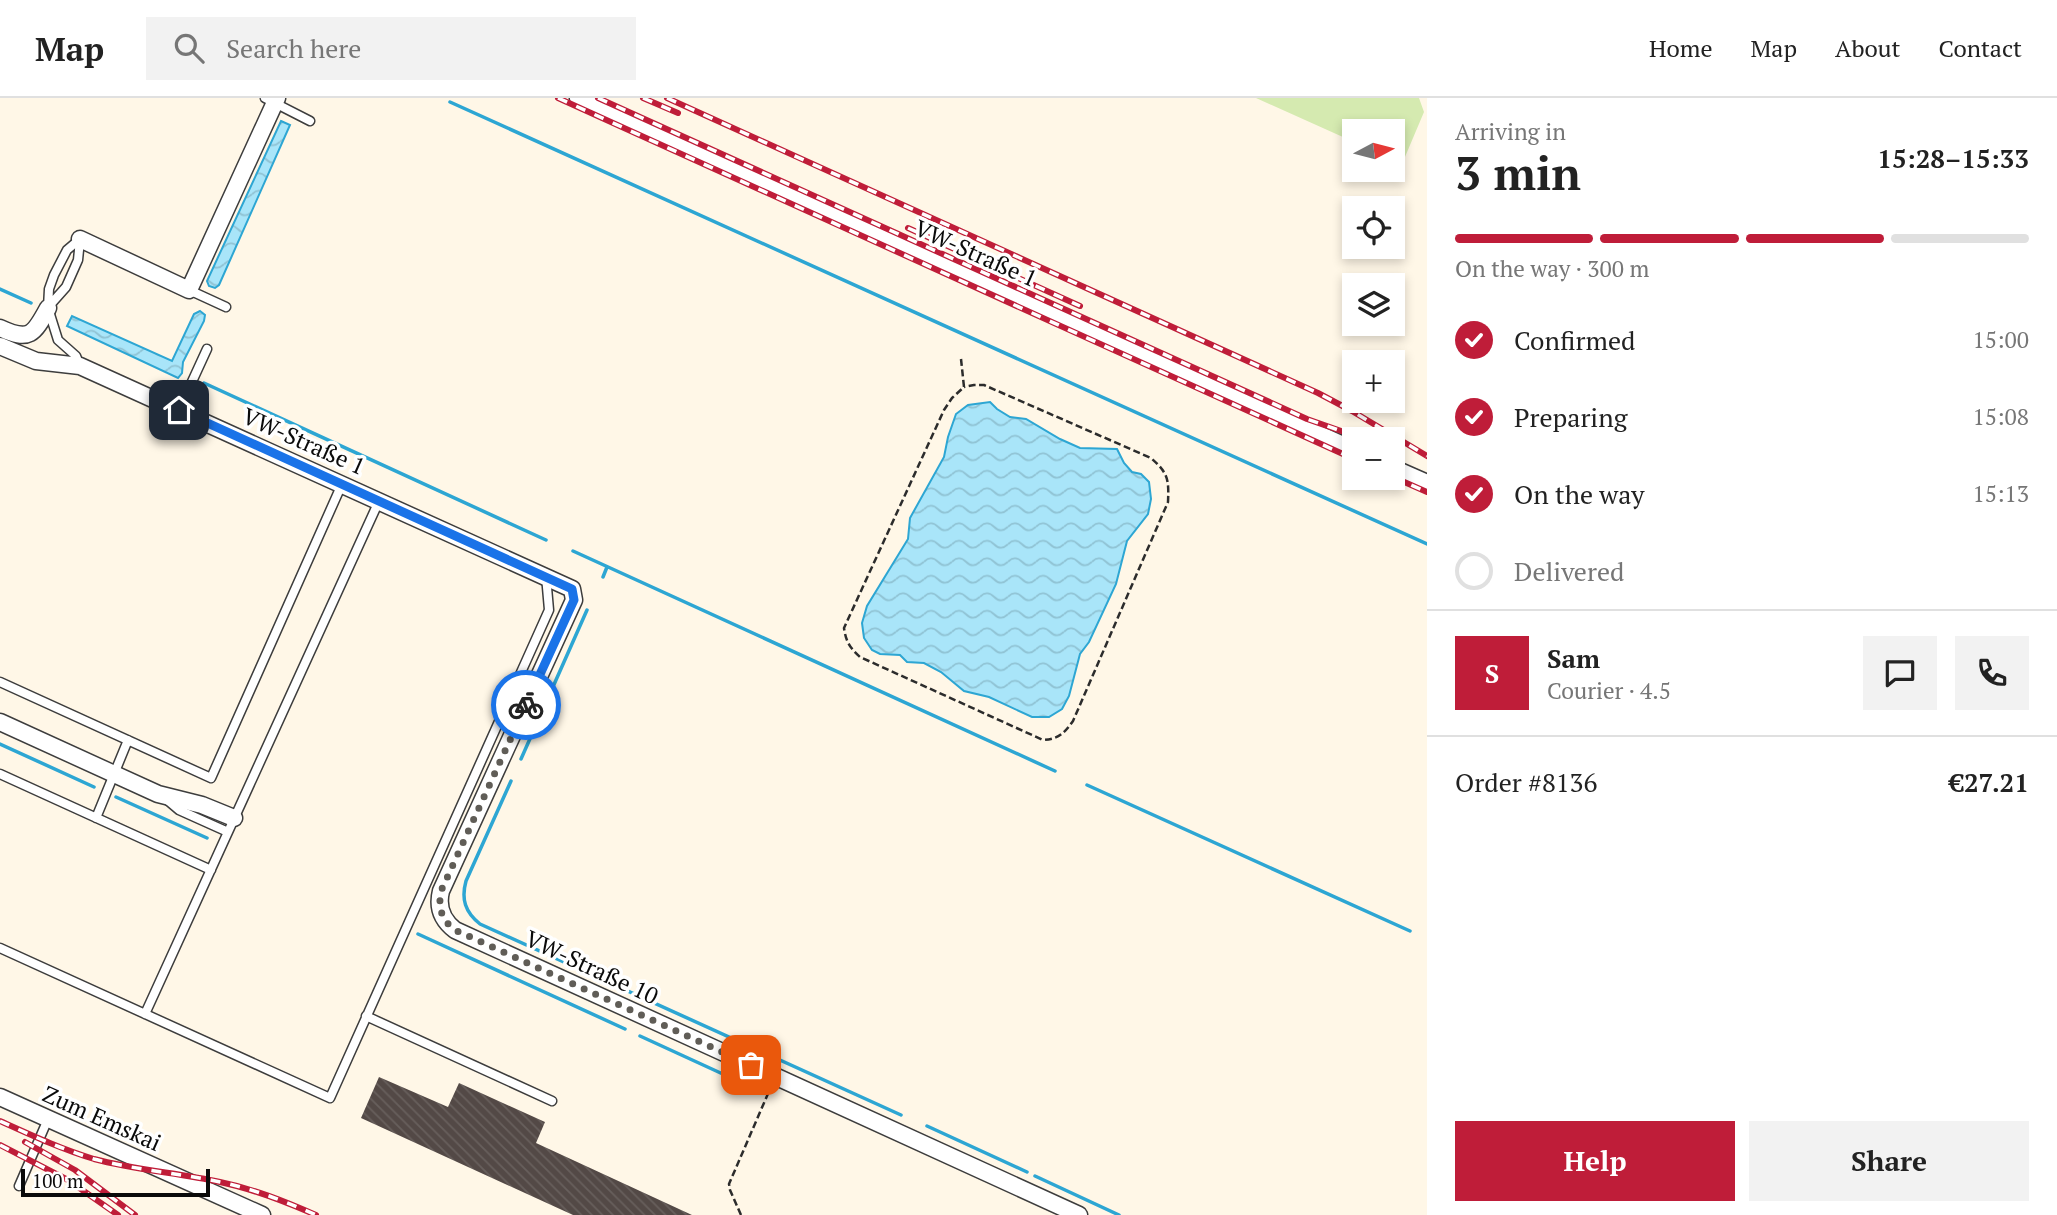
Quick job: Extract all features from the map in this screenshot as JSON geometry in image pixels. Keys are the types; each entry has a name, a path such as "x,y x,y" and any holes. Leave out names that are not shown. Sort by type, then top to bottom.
{"street":[{"name":"VW-Straße 1","path":"578,98 1342,445"},
{"path":"80,239 190,290 272,100"},
{"path":"0,328 18,335 29,334 37,329 48,308"},
{"name":"VW-Straße 1","path":"0,346 30,359 80,366 546,576"},
{"path":"1405,473 1427,483"},
{"name":"VW-Straße 10","path":"546,576 572,589 574,600 441,891 439,899 446,921 455,930 1079,1215"},
{"path":"0,722 158,794 202,804 231,825"},
{"name":"Zum Emskai","path":"0,1097 262,1215"}],"lane":[{"path":"272,100 310,121"},
{"path":"48,308 66,287 78,260 80,239"},
{"path":"80,239 67,250 54,275 49,286 48,308 58,340 76,356 80,366"},
{"path":"190,290 226,307"},
{"path":"179,410 207,349"},
{"path":"0,682 211,778 342,484"},
{"path":"145,1014 379,500"},
{"path":"0,948 330,1098 549,610 546,576"},
{"path":"96,818 128,740"},
{"path":"0,774 211,870"},
{"path":"366,1016 552,1101"},
{"path":"19,1186 48,1119"}],"path":[{"path":"961,359 964,387"},
{"path":"984,385 1151,458 1163,468 1169,481 1168,502 1078,709 1066,731 1056,739 1043,740 860,657 845,640 844,628 944,410 951,398 964,387 984,385"},
{"path":"741,1215 729,1184 776,1076"}],"green space":[{"path":"1256,98 1419,98 1424,112 1405,157 1405,119 1342,119 1342,137"}],"water":[{"path":"281,121 290,125 219,285 215,288 209,286 207,281"},
{"path":"200,311 205,315 204,321 178,378 67,326 72,316 172,361 194,314"},
{"path":"990,402 1010,417 1026,419 1080,448 1117,449 1132,472 1141,474 1149,482 1151,499 1148,514 1127,541 1116,584 1089,642 1080,654 1069,696 1062,709 1049,717 1032,717 989,697 964,691 941,672 924,663 907,662 900,655 880,654 872,650 864,638 862,623 867,606 908,539 910,518 944,457 956,414 968,405"}],"building":[{"path":"379,1077 448,1107 459,1083 545,1122 536,1143 692,1215 573,1215 361,1118"}],"waterway":[{"path":"450,102 1427,544"},
{"path":"0,289 31,303"},
{"path":"204,383 546,540"},
{"path":"573,551 1055,771"},
{"path":"603,577 607,567"},
{"path":"521,759 587,610"},
{"path":"0,744 94,787"},
{"path":"511,781 466,881 464,899 471,915 480,924 901,1115"},
{"path":"1087,785 1410,931"},
{"path":"116,797 207,838"},
{"path":"418,934 625,1029"},
{"path":"640,1036 762,1092"},
{"path":"927,1126 1027,1172"},
{"path":"1035,1176 1119,1215"}],"railway":[{"path":"558,98 1342,454"},
{"path":"598,98 1307,419 1342,431"},
{"path":"643,98 678,113"},
{"path":"667,98 1318,393 1427,456"},
{"path":"908,228 1080,306"},
{"path":"1405,482 1427,492"},
{"path":"0,1121 94,1159 233,1185 316,1215"},
{"path":"25,1142 75,1170 135,1215"},
{"path":"0,1145 68,1180 118,1215"}],"way so far":[{"path":"526,705 441,891 439,899 442,915 455,930 751,1065"}],"route":[{"path":"179,410 572,589 574,600 526,705"}]}
